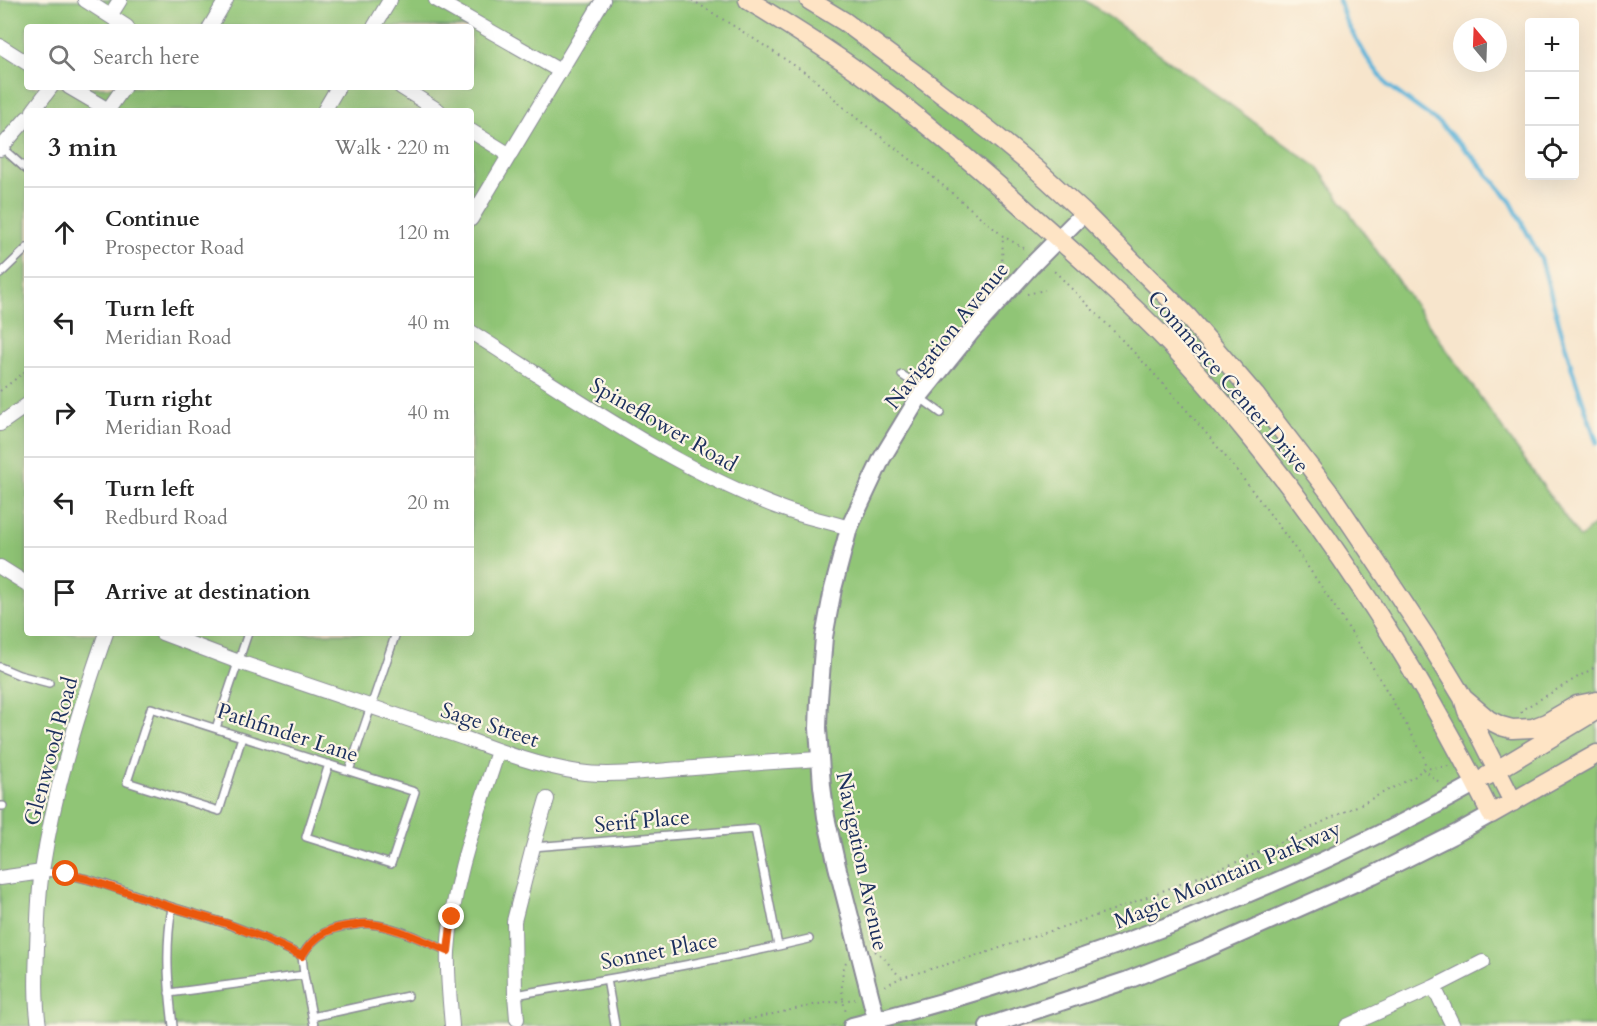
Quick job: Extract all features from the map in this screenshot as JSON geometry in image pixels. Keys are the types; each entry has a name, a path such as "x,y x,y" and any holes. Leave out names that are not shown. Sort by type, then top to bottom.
{"main road":[{"name":"Commerce Center Drive","path":"748,0 887,92 1058,238 1118,292 1175,349 1233,415 1296,494 1374,606 1414,672 1491,814"},
{"name":"Commerce Center Drive","path":"809,0 845,22 990,131 1036,169 1084,213 1188,317 1255,395 1332,496 1380,566 1463,698 1467,711 1514,802"},
{"path":"1463,698 1489,720 1512,729 1533,728 1578,705 1597,701"},
{"name":"Magic Mountain Parkway","path":"1476,783 1597,710"},
{"path":"1491,814 1597,754"}],"street":[{"path":"85,0 122,24"},
{"path":"110,16 120,0"},
{"path":"212,24 226,0"},
{"path":"376,24 390,0"},
{"path":"436,0 560,71"},
{"path":"474,214 603,0"},
{"path":"0,46 24,61"},
{"path":"35,108 49,90"},
{"path":"74,90 104,108"},
{"path":"111,108 122,90"},
{"path":"326,108 336,90"},
{"path":"406,90 434,108"},
{"path":"1,148 24,121"},
{"path":"474,133 510,155"},
{"name":"Navigation Avenue","path":"877,1023 826,817 819,759 818,728 824,637 833,589 849,528 882,458 922,394 972,331 1031,266 1084,213"},
{"name":"Spineflower Road","path":"474,334 656,449 724,484 784,509 849,528"},
{"path":"0,424 24,407"},
{"path":"0,567 24,582"},
{"name":"Glenwood Road","path":"39,1026 36,973 42,872 52,817 67,757 105,636"},
{"name":"Sage Street","path":"170,636 498,751 579,772 655,771 819,759"},
{"path":"452,1026 448,951 457,885 498,751"},
{"name":"Magic Mountain Parkway","path":"849,1020 877,1023 995,987 1154,932 1281,880 1366,841 1476,783"},
{"path":"517,1019 514,921 547,799"},
{"path":"988,1026 1128,980 1214,945 1373,875 1491,814"},
{"path":"0,878 42,872"},
{"path":"1347,1026 1483,962"},
{"path":"1434,987 1453,1026"}],"lane":[{"path":"1,148 24,168"},
{"path":"0,274 24,251"},
{"path":"902,375 941,413"},
{"path":"216,728 248,636"},
{"path":"349,771 395,636"},
{"path":"0,667 49,683"},
{"name":"Pathfinder Lane","path":"242,737 219,811 127,782 151,708 216,728 330,764 415,792 391,864 306,837 330,764"},
{"name":"Serif Place","path":"533,847 755,829 778,946"},
{"path":"42,872 61,873 87,879 228,924 302,956"},
{"path":"171,907 167,956 173,1026"},
{"path":"314,1026 302,956 309,945 330,929 369,924 396,930 448,951"},
{"name":"Sonnet Place","path":"515,995 809,939"},
{"path":"169,993 304,975"},
{"path":"607,979 615,1026"},
{"path":"312,1017 408,996"}],"path":[{"path":"692,0 812,77 842,106 927,172 1003,236 1020,246"},
{"path":"1002,262 1003,236"},
{"path":"884,987 900,978 1049,933 1166,891 1242,860 1414,777 1425,764 1423,755 1367,657 1303,559 1259,499 1142,360 1057,272"},
{"path":"0,391 24,372"},
{"path":"1521,714 1525,708 1597,666"},
{"path":"1423,769 1447,767"},
{"path":"1423,769 1439,782"},
{"path":"883,957 900,978"},
{"path":"842,969 842,1001 849,1020"},
{"path":"718,1026 818,1004 856,999"}],"green space":[{"path":"0,0 1085,0 1318,168 1580,538 1597,522 1597,1026 0,1026"}],"waterway":[{"path":"1339,0 1345,19 1355,37 1387,85 1439,123 1475,159 1511,202 1541,259 1572,369 1597,443"}],"route":[{"path":"66,874 228,924 302,956 309,945 330,929 369,924 396,930 448,951 452,917"}]}
